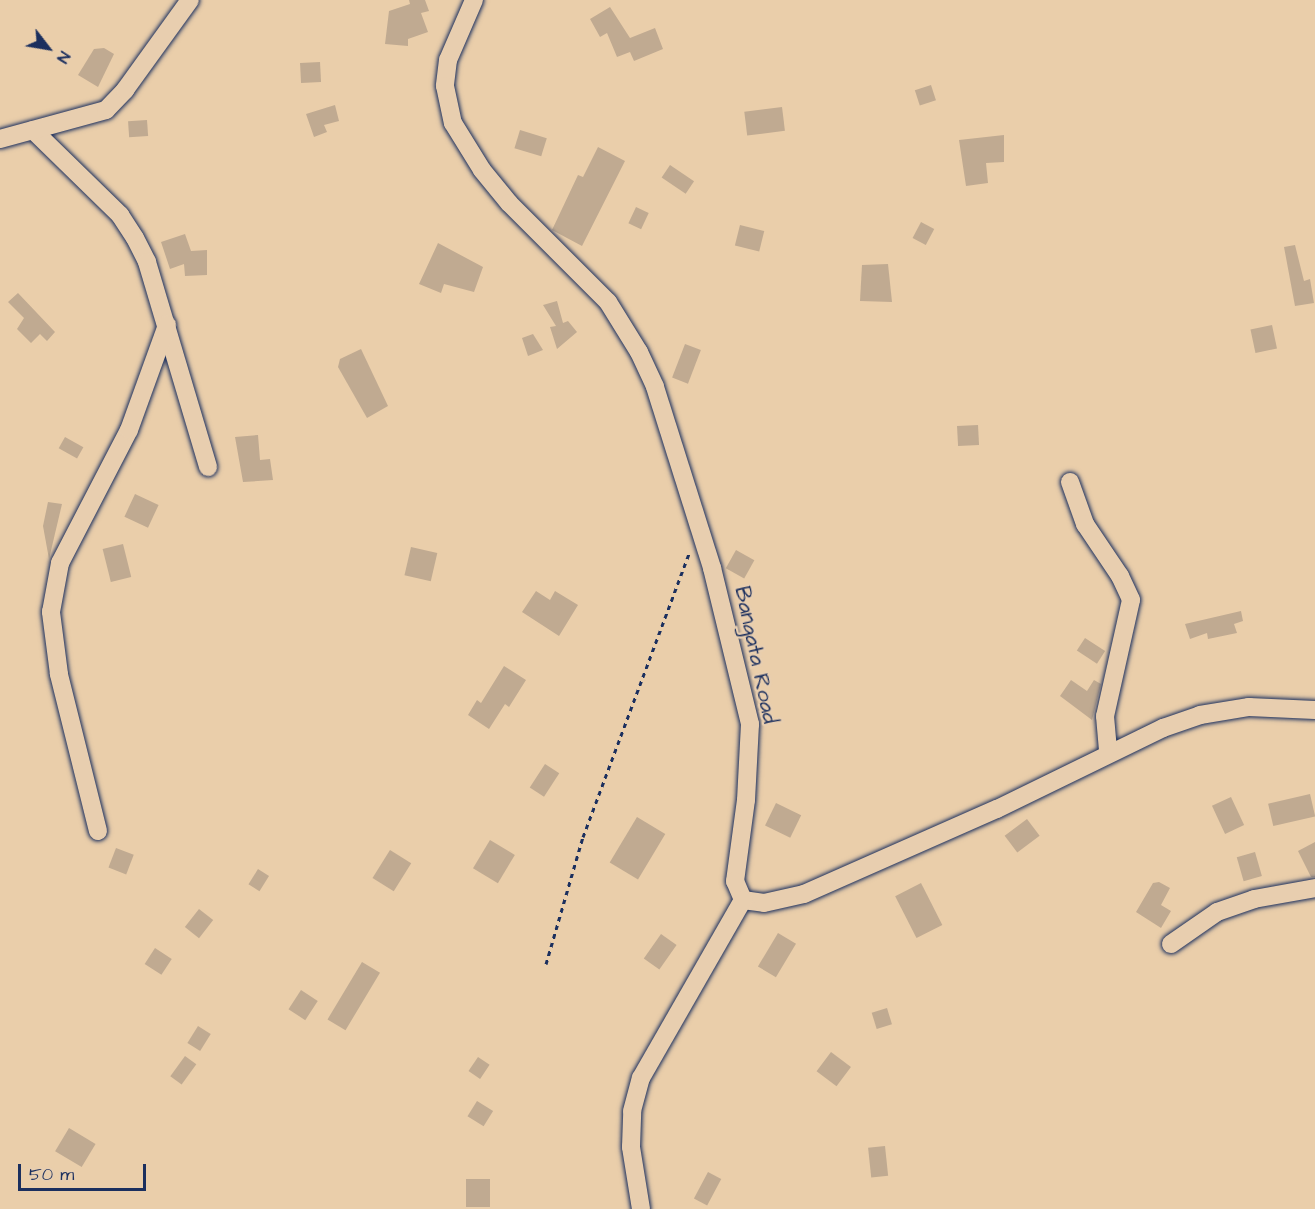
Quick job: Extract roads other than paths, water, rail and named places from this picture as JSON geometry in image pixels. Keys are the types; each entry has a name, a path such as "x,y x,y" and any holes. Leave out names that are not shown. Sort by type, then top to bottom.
{"street":[{"path":"0,139 93,115 117,101 190,0"},
{"name":"Bangata Road","path":"474,0 448,60 445,86 453,123 482,170 509,203 608,302 639,352 698,523 750,724 746,800 735,881 743,900"},
{"path":"33,130 120,215 147,262 208,467"},
{"path":"98,831 58,674 51,612 60,562 129,430 167,325"},
{"path":"1070,482 1085,524 1120,576 1131,600 1105,716 1107,754"},
{"path":"641,1209 631,1147 632,1111 641,1078 743,900 764,903 804,894 998,810 1107,754 1200,715 1249,707 1315,710"},
{"path":"1171,944 1217,912 1254,899 1315,888"}]}
